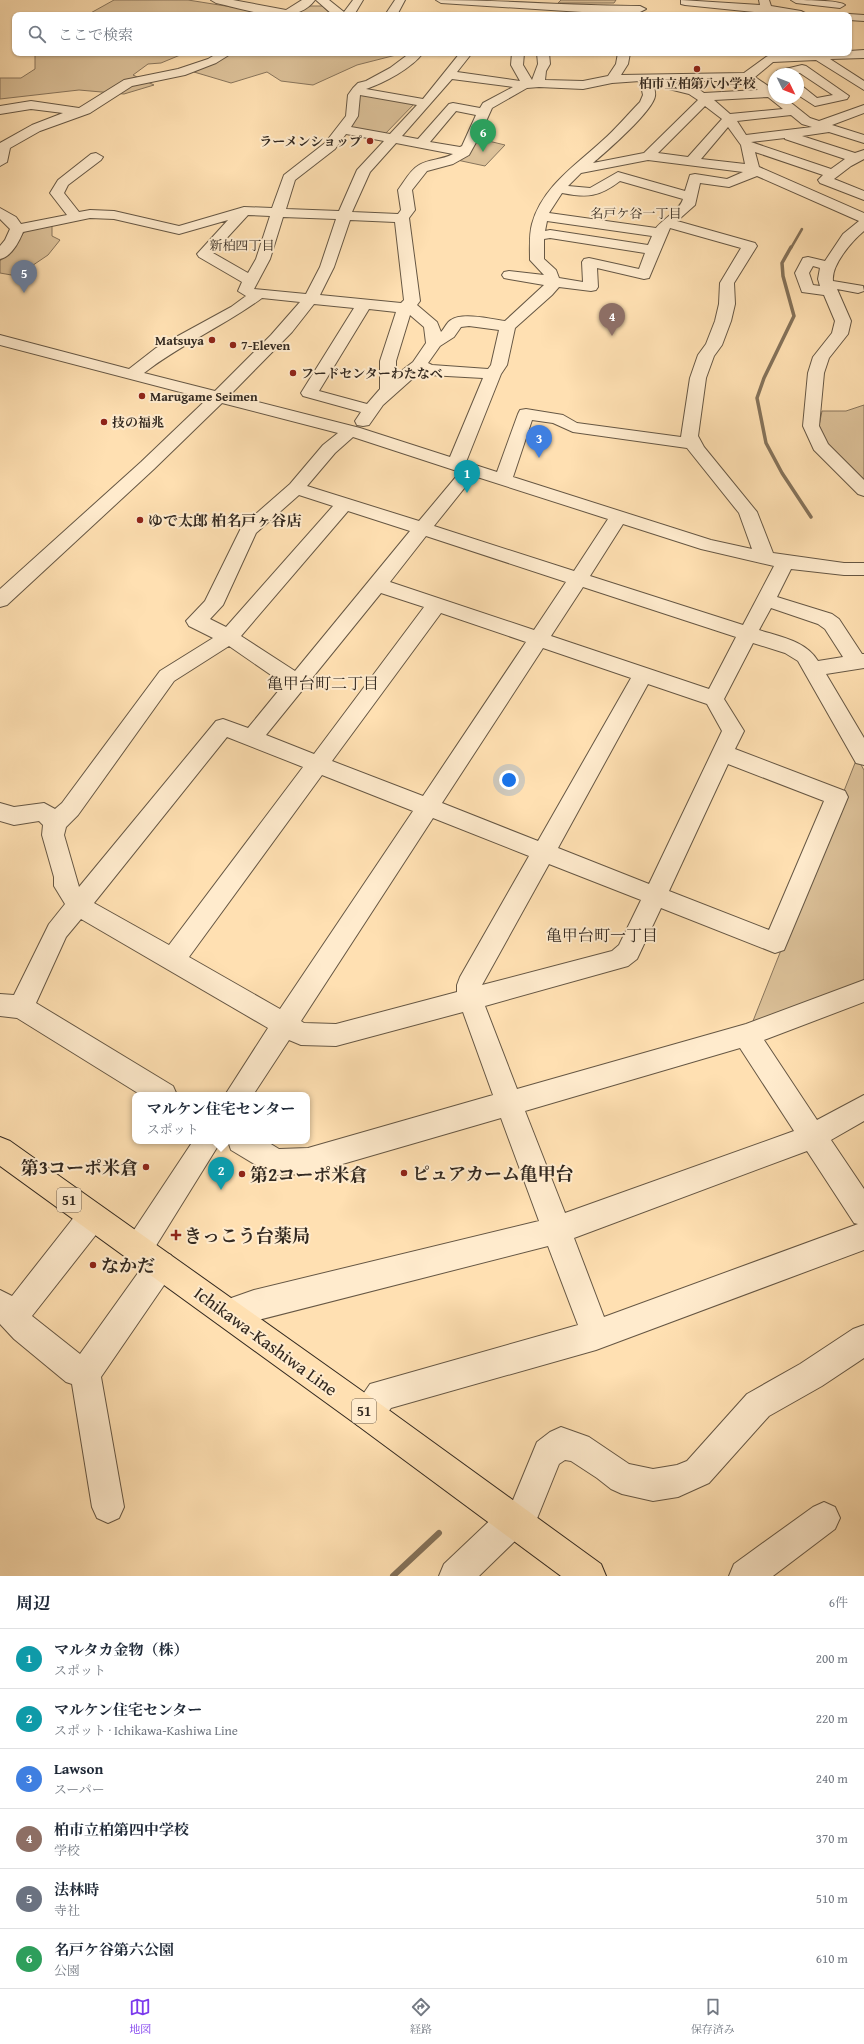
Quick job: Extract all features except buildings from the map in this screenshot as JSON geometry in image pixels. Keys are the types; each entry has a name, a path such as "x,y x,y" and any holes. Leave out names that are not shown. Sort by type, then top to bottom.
{"main road":[{"name":"Ichikawa-Kashiwa Line","path":"0,1150 368,1414 589,1576"}],"street":[{"path":"218,0 273,12"},
{"path":"255,8 264,0"},
{"path":"291,12 310,0"},
{"path":"321,0 327,2 334,12"},
{"path":"350,12 358,0"},
{"path":"393,12 400,0"},
{"path":"686,0 685,2 765,5 793,12"},
{"path":"796,0 840,7"},
{"path":"488,12 493,2"},
{"path":"439,4 493,2 543,9 641,8"},
{"path":"852,17 864,18"},
{"path":"0,162 4,146 36,128 86,110 128,82 181,72 212,61 221,56"},
{"path":"132,374 162,352 180,344 236,310 254,287 289,178 330,146 352,116 354,95 362,86 382,79 413,56"},
{"path":"0,600 32,568 134,478 220,396 284,330 310,299 329,264 356,183 364,170 426,103 464,56"},
{"path":"518,56 517,64 530,84"},
{"path":"388,390 388,361 407,306 412,301 402,218 408,210 405,190 425,167 446,164 464,152 480,123 487,106 530,84 544,64 542,56"},
{"path":"612,79 622,64 623,56"},
{"path":"747,77 770,59 820,58 829,56"},
{"path":"820,58 864,86"},
{"path":"762,64 768,68"},
{"path":"804,70 843,96 815,102 804,94"},
{"path":"450,75 530,84 583,85 612,79 747,77 768,92"},
{"path":"645,78 685,88 704,98 728,118 745,142 755,170"},
{"path":"252,738 422,528 463,467 493,374 499,365 508,326 547,292 552,282 551,273 537,260 538,236 542,216 560,188 574,171 608,143 646,103 649,95 645,78"},
{"path":"357,91 426,103"},
{"path":"648,156 704,98 768,96"},
{"path":"785,104 806,121 864,139"},
{"path":"0,110 31,105 78,112"},
{"path":"421,144 453,107 484,112"},
{"path":"745,142 824,127 864,109"},
{"path":"691,162 728,118 795,111"},
{"path":"342,130 464,152"},
{"path":"784,134 859,155"},
{"path":"745,142 833,174"},
{"path":"859,155 825,180 864,196"},
{"path":"574,171 648,156 755,170 864,218"},
{"path":"76,217 57,193 63,183 96,157"},
{"path":"509,275 591,287 589,262 644,275 653,250 664,228 688,205 695,178 729,183 755,170"},
{"path":"560,188 587,194 604,186 618,176 690,197"},
{"path":"17,229 90,214 114,215 179,230 244,211 402,218"},
{"path":"244,211 204,254 254,287 310,299 407,306 432,325 434,343"},
{"path":"0,212 11,220 17,229"},
{"path":"542,216 664,228 750,246 728,283 727,304 723,321 714,345 706,355 698,378 689,436 693,444 748,512 765,558"},
{"path":"864,224 848,237 829,266 825,279 843,320 840,334 821,357 816,373 811,426 820,446 864,490"},
{"path":"0,255 12,240 17,229"},
{"path":"538,236 550,234 653,250"},
{"path":"829,266 808,261 802,273 807,289 828,288 839,285 858,289"},
{"path":"364,304 309,393 371,410"},
{"path":"297,683 229,637 196,620 213,605 248,530 296,488 329,449 352,432 377,401 419,365 434,343 448,334 456,324 469,321 508,326"},
{"path":"0,340 220,396 352,432 708,545 785,562 836,568 864,569"},
{"path":"419,365 429,370 493,374"},
{"path":"503,480 526,414 557,419 573,427 693,444"},
{"path":"296,488 792,648 805,656 864,757"},
{"path":"345,503 229,637 167,676 70,809 55,823 54,835 66,877 66,886 78,905 301,1034 336,1035 619,959 628,952 733,731 714,699 376,584"},
{"path":"240,1092 619,517"},
{"path":"714,699 785,562"},
{"path":"766,600 825,620 832,624 860,661 813,669"},
{"path":"173,959 437,604"},
{"path":"596,1335 470,998 469,985 643,676"},
{"path":"159,1092 10,1006 57,931 223,727 776,943 837,797 722,753"},
{"path":"0,812 14,816 44,812 55,823"},
{"path":"245,1144 276,1162 308,1161 746,1035 864,991"},
{"path":"746,1035 864,1213"},
{"path":"227,1313 254,1304 557,1230 814,1136 864,1107"},
{"path":"92,1217 7,1311 24,1329 77,1371 90,1366 149,1257 206,1144"},
{"path":"368,1414 381,1395 596,1335 864,1236"},
{"path":"456,1576 516,1522 548,1453 561,1443 578,1448 608,1467 622,1478 653,1485 678,1481 698,1472 758,1405 811,1375 864,1340"},
{"path":"84,1368 108,1507"},
{"path":"746,1576 824,1518"}],"shaded area":[{"path":"114,0 188,0 260,12 92,12"},
{"path":"561,0 616,0 614,3 558,3"},
{"path":"307,6 322,6 329,12 296,12"},
{"path":"35,56 178,56 161,63 148,64 133,75 154,85 124,94 79,90 0,99 0,78 21,78 35,69"},
{"path":"223,56 392,56 357,65 313,85 281,81 267,72 231,83 194,72 216,62"},
{"path":"358,95 416,102 384,135 350,129"},
{"path":"476,138 505,145 485,166 457,160"},
{"path":"52,225 52,236 60,240 48,255 17,276 0,273 0,261 10,252 25,231"},
{"path":"864,405 864,480 828,446 819,426 822,411 846,411"},
{"path":"857,758 864,770 864,982 756,1023 753,1021"}],"waterway":[{"path":"791,248 802,229"},
{"path":"791,247 782,263 783,276 794,316 764,378 757,398 766,443 782,473 811,517"},
{"path":"393,1576 439,1533"}],"place":[{"name":"柏市立柏第八小学校","path":"697,69"},
{"name":"ラーメンショップ","path":"370,141"},
{"name":"名戸ケ谷第六公園","path":"483,152"},
{"name":"法林時","path":"24,293"},
{"name":"柏市立柏第四中学校","path":"612,336"},
{"name":"Matsuya","path":"212,340"},
{"name":"7-Eleven","path":"233,345"},
{"name":"フードセンターわたなべ","path":"293,373"},
{"name":"Marugame Seimen","path":"142,396"},
{"name":"技の福兆","path":"104,422"},
{"name":"Lawson","path":"539,458"},
{"name":"マルタカ金物（株）","path":"467,493"},
{"name":"ゆで太郎 柏名戸ヶ谷店","path":"140,520"},
{"name":"第3コーポ米倉","path":"146,1167"},
{"name":"ピュアカーム亀甲台","path":"404,1173"},
{"name":"第2コーポ米倉","path":"242,1174"},
{"name":"マルケン住宅センター","path":"221,1190"},
{"name":"きっこう台薬局","path":"176,1235"},
{"name":"なかだ","path":"93,1265"}],"district":[{"name":"名戸ケ谷一丁目","path":"636,213"},
{"name":"新柏四丁目","path":"242,245"},
{"name":"亀甲台町二丁目","path":"323,683"},
{"name":"亀甲台町一丁目","path":"602,935"}]}
